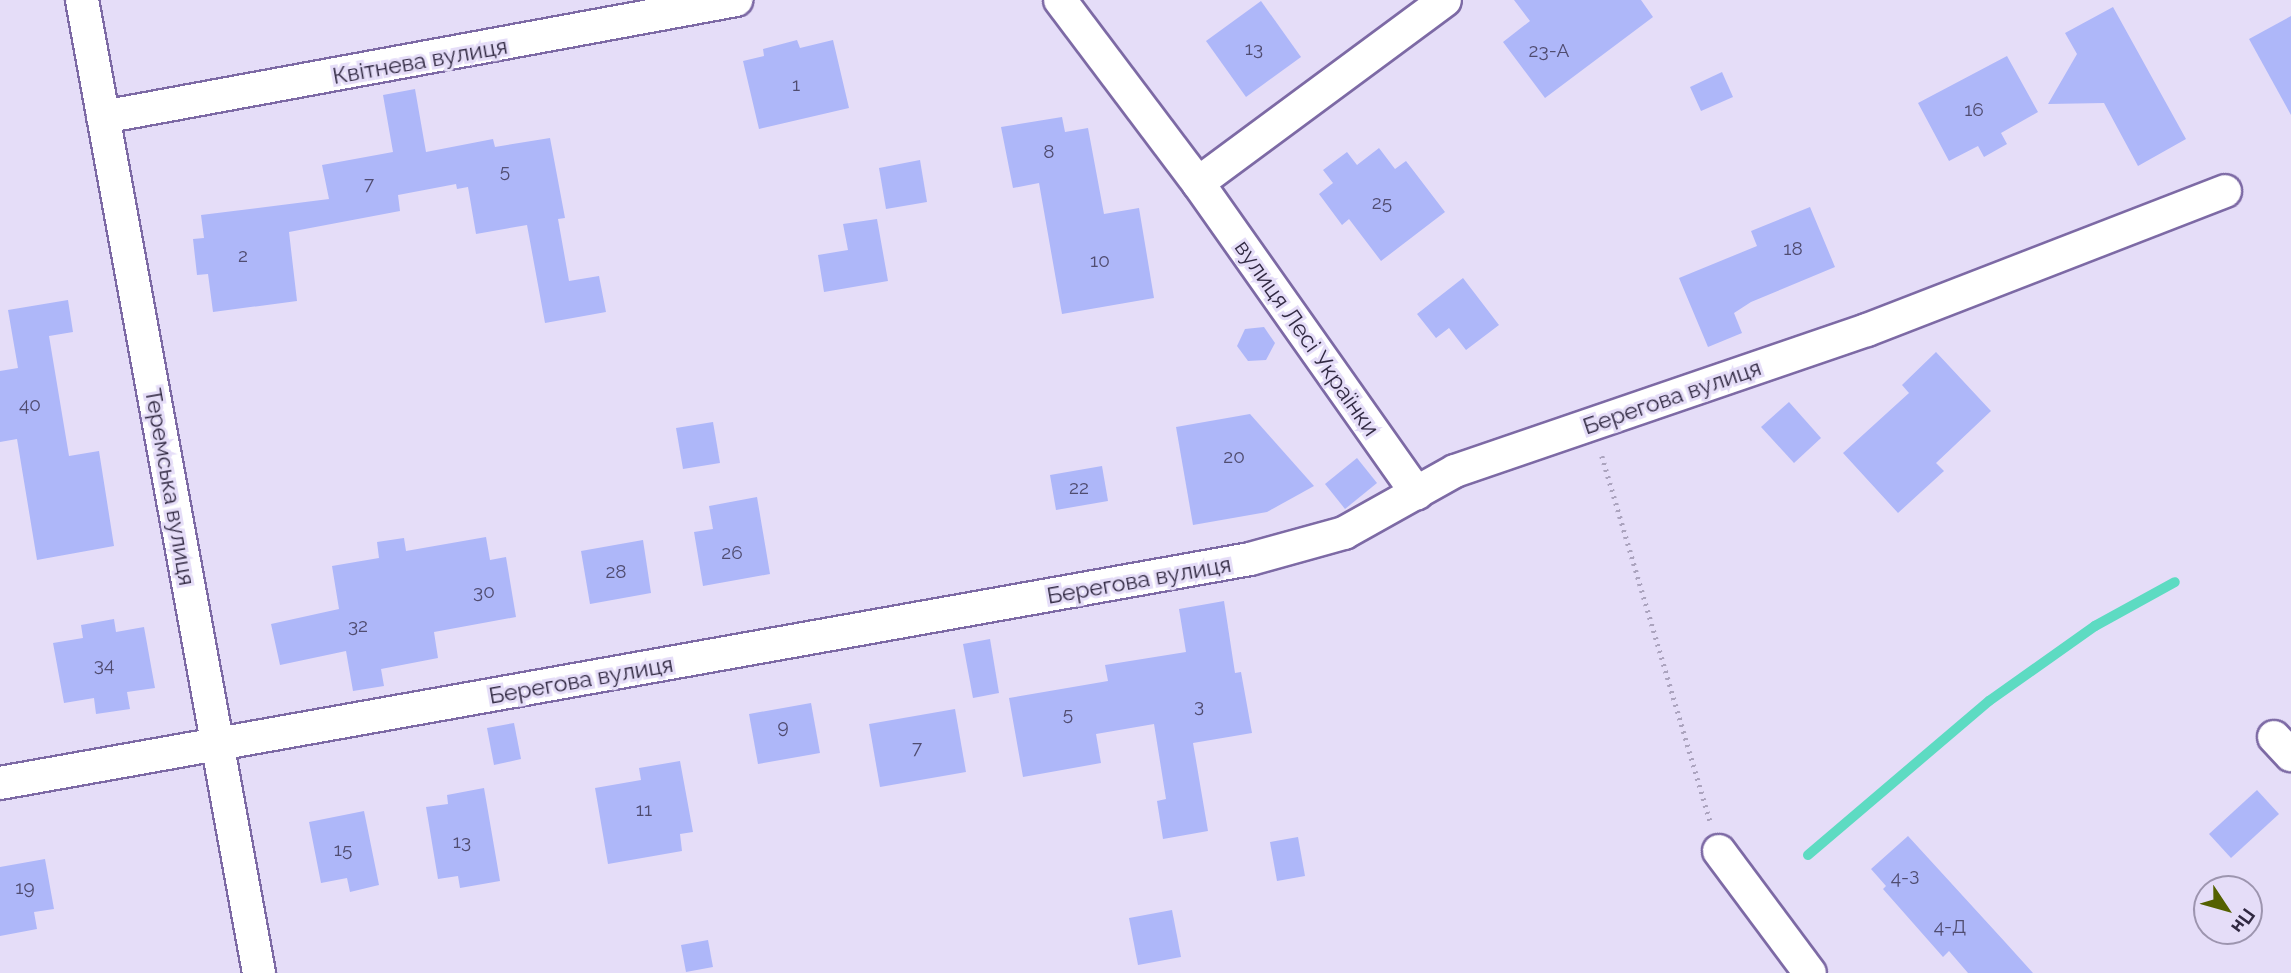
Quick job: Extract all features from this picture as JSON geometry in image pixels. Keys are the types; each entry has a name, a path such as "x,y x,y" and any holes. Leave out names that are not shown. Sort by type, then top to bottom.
{"street":[{"name":"Теремська вулиця","path":"82,0 215,746 259,973"},
{"name":"Квітнева вулиця","path":"103,117 736,0"},
{"name":"вулиця Лесі Українки","path":"1060,0 1198,183 1417,493"},
{"path":"1198,183 1445,0"},
{"name":"Берегова вулиця","path":"0,783 1250,559 1345,533 1455,471 1867,330 2225,191"},
{"path":"1719,851 1810,973"}],"path":[{"path":"1592,424 1719,851"}],"building":[{"path":"1514,0 1641,0 1653,17 1545,98 1503,42 1530,21"},
{"path":"1261,1 1301,57 1246,97 1206,41"},
{"path":"2113,7 2186,139 2138,166 2104,103 2048,104 2077,54 2065,33"},
{"path":"2291,16 2291,115 2249,39"},
{"path":"797,40 800,48 833,40 849,108 759,129 743,61 764,56 763,49"},
{"path":"2007,56 2038,112 2001,133 2007,144 1984,157 1978,146 1949,161 1918,103"},
{"path":"1722,72 1733,97 1701,111 1690,87"},
{"path":"415,89 426,152 493,139 495,147 550,138 565,218 558,219 569,281 599,276 606,312 545,323 527,225 476,234 468,187 457,189 456,184 398,195 400,211 289,232 297,301 213,312 208,274 197,275 193,239 204,238 201,215 329,199 322,165 393,152 383,95"},
{"path":"1062,117 1065,132 1088,128 1104,214 1139,208 1154,298 1062,314 1039,183 1013,188 1001,127"},
{"path":"1379,148 1395,169 1406,161 1445,212 1381,261 1349,219 1342,225 1319,194 1333,183 1323,170 1347,152 1357,165"},
{"path":"920,160 927,202 886,209 879,168"},
{"path":"1810,207 1835,267 1751,302 1734,313 1742,333 1708,347 1679,278 1757,246 1751,231"},
{"path":"877,219 888,281 824,292 818,255 848,250 843,224"},
{"path":"1463,278 1499,325 1466,350 1449,328 1436,338 1417,314"},
{"path":"68,300 73,332 49,336 69,456 99,451 114,546 37,560 17,439 0,442 0,371 18,368 8,310"},
{"path":"1264,327 1275,343 1266,360 1248,361 1237,346 1245,329"},
{"path":"1936,352 1991,411 1936,463 1944,471 1898,513 1843,453 1909,393 1902,385"},
{"path":"1789,402 1821,438 1794,463 1761,427"},
{"path":"1250,414 1314,486 1267,512 1193,525 1176,427"},
{"path":"713,422 720,463 683,469 676,428"},
{"path":"1357,458 1377,483 1345,509 1325,484"},
{"path":"1102,466 1108,501 1056,510 1050,475"},
{"path":"757,497 770,574 703,586 694,532 713,529 709,506"},
{"path":"486,537 490,560 506,557 516,617 434,632 438,658 381,669 384,686 353,691 346,651 280,665 271,624 339,609 332,566 379,558 377,542 404,538 406,551"},
{"path":"643,540 651,593 590,604 581,551"},
{"path":"1224,601 1235,673 1241,672 1252,733 1193,743 1208,831 1163,839 1157,801 1166,799 1154,724 1096,734 1101,763 1023,777 1009,698 1108,681 1105,665 1186,652 1179,609"},
{"path":"114,619 116,632 144,627 155,688 127,692 130,709 96,714 94,698 64,703 53,643 83,638 81,625"},
{"path":"990,639 999,693 973,698 963,644"},
{"path":"811,703 820,753 758,764 749,714"},
{"path":"955,709 966,772 880,787 869,724"},
{"path":"514,723 521,759 494,765 487,728"},
{"path":"680,761 693,832 680,834 682,851 608,864 595,788 641,780 639,768"},
{"path":"484,788 500,881 460,888 458,876 438,879 426,807 448,804 447,795"},
{"path":"2257,790 2279,814 2231,858 2209,834"},
{"path":"364,811 379,885 350,892 347,878 321,883 309,822"},
{"path":"1908,836 2033,973 1968,973 1949,951 1943,957 1883,889 1886,886 1871,869"},
{"path":"1298,837 1305,876 1277,881 1270,842"},
{"path":"45,859 54,909 34,912 37,929 0,936 0,867"},
{"path":"1172,910 1181,957 1138,965 1129,918"},
{"path":"708,940 713,967 686,972 681,945"}],"waterway":[{"path":"1808,855 1989,701 2095,626 2175,582"}]}
